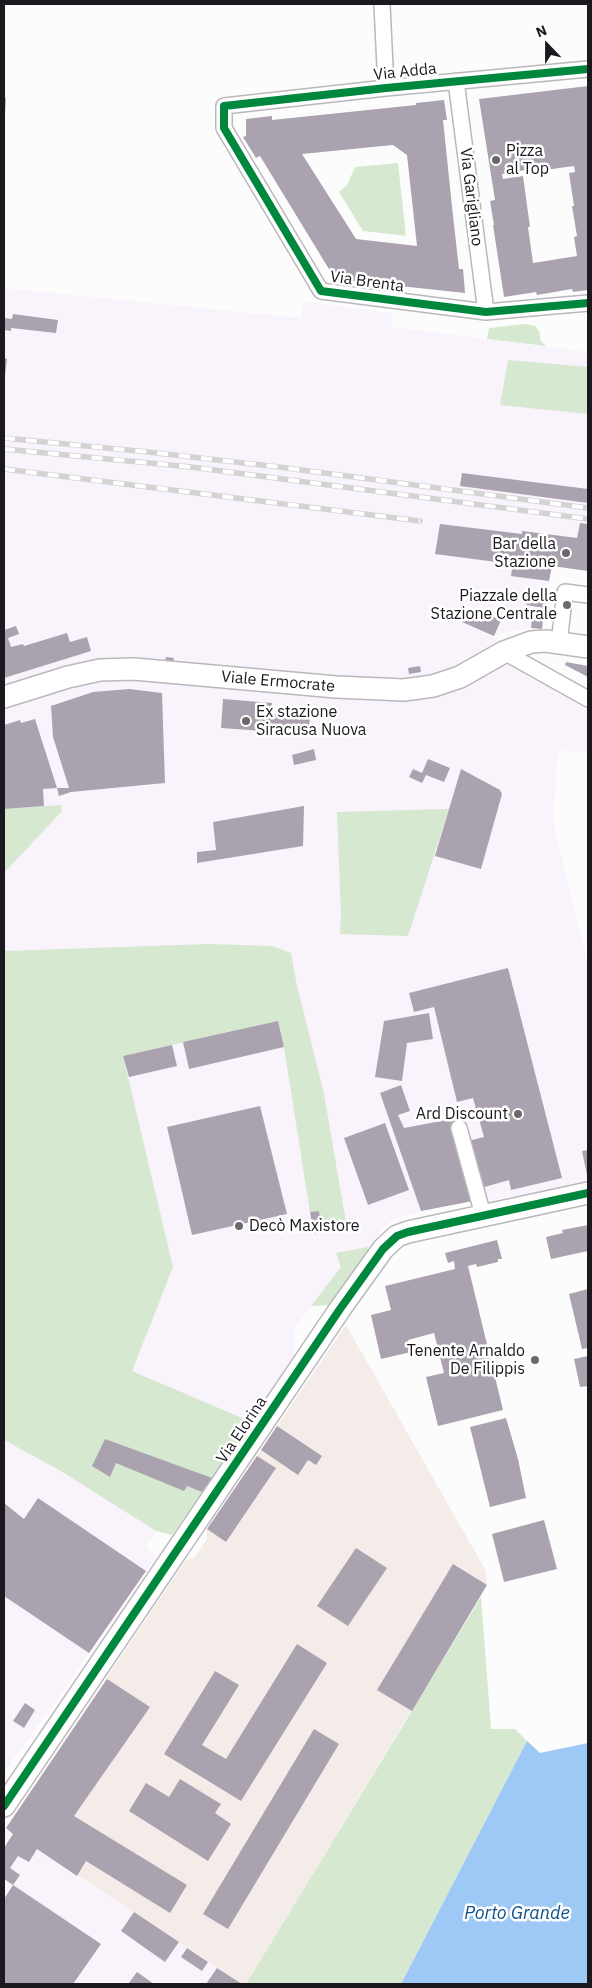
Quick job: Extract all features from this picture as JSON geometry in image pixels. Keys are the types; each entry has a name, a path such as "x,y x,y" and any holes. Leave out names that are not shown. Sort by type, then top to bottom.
{"main road":[{"name":"Viale Ermocrate","path":"4,697 68,677 100,670 134,669 336,687 404,690 433,686 460,676 504,652 530,642 552,642 588,646"},
{"name":"Via Elorina","path":"4,1806 336,1315 383,1249 396,1236 408,1232 588,1193"}],"street":[{"path":"382,4 386,88"},
{"name":"Via Adda","path":"224,106 386,88 588,69"},
{"name":"Via Garigliano","path":"456,81 486,312"},
{"name":"Via Brenta","path":"224,106 224,128 321,291 486,312 588,303"},
{"path":"539,672 533,661 536,651 552,642 565,592 588,595"},
{"path":"504,652 588,699"},
{"path":"459,1128 483,1215"}],"shaded area":[{"path":"4,288 301,318 302,301 392,313 392,327 588,352 588,571 552,566 544,620 533,618 531,628 514,630 493,636 504,652 526,676 588,709 588,752 558,751 553,821 588,963 588,1181 559,1189 487,1201 473,1201 421,1211 395,1219 386,1225 369,1247 369,1250 331,1305 311,1306 295,1328 294,1356 172,1535 156,1531 147,1544 150,1551 157,1556 4,1772"},
{"path":"346,1325 486,1571 487,1585 246,1984 242,1984 6,1828 186,1560 195,1557 207,1539 207,1529"},
{"path":"4,1827 77,1876 242,1984 4,1984"}],"green space":[{"path":"398,163 406,236 363,231 339,192 347,185 355,167"},
{"path":"526,324 535,326 539,331 541,341 546,346 487,339 489,328"},
{"path":"508,360 588,367 588,414 500,405"},
{"path":"61,805 62,811 4,873 4,809"},
{"path":"449,809 408,936 340,934 337,812"},
{"path":"210,944 272,946 291,953 297,986 324,1094 347,1228 314,1234 313,1229 322,1227 319,1211 310,1212 284,1047 278,1021 123,1056 173,1267 132,1371 249,1421 172,1535 156,1531 61,1471 4,1440 4,951"},
{"path":"368,1247 369,1250 331,1305 311,1306 341,1267 336,1253"},
{"path":"481,1597 491,1729 515,1729 527,1741 401,1984 246,1984"}],"water":[{"name":"Porto Grande","path":"527,1741 540,1753 588,1743 588,1984 401,1984"}],"building":[{"path":"588,86 588,290 573,292 572,289 537,295 536,292 504,297 490,201 495,200 479,99","holes":["512,165 513,172 538,168 538,171 574,166 575,172 569,173 577,236 574,237 577,256 533,263 523,176 503,179 502,174 508,173 507,166"]},
{"path":"4,98 6,98 5,115 4,115"},
{"path":"444,100 447,120 443,120 453,216 459,269 463,269 465,293 335,279 260,156 256,158 243,137 246,136 246,119 272,116 272,120 416,105 416,103","holes":["393,145 407,155 417,246 356,239 302,154"]},
{"path":"13,314 58,320 56,333 11,328 11,331 4,330 4,318 12,319"},
{"path":"4,358 7,359 5,376 4,375"},
{"path":"462,473 588,489 588,503 460,486"},
{"path":"580,523 588,524 588,571 552,566 549,581 511,576 513,562 504,561 504,563 435,554 440,524 522,534 522,531 577,538"},
{"path":"528,597 546,600 544,608 526,605"},
{"path":"533,609 544,610 542,629 531,628"},
{"path":"467,612 477,617 479,614 487,618 488,614 501,620 494,636 462,622"},
{"path":"16,626 19,634 8,638 11,647 23,644 24,646 67,633 70,642 87,637 91,651 4,678 4,630"},
{"path":"166,657 174,658 173,662 165,661"},
{"path":"566,662 588,666 588,677 565,665"},
{"path":"420,666 421,672 409,674 408,668"},
{"path":"129,689 162,693 165,783 71,792 59,796 57,788 69,788 53,737 51,706 93,692"},
{"name":"Ex stazione Siracusa Nuova","path":"223,699 272,703 271,714 310,717 309,727 290,726 290,733 221,728"},
{"path":"35,719 57,788 43,789 44,806 4,809 4,725 20,720 21,723"},
{"path":"314,749 316,760 294,765 292,755"},
{"path":"428,759 450,768 444,782 426,775 422,783 409,777 413,769 422,773"},
{"path":"461,769 500,790 502,794 481,869 435,856"},
{"path":"304,806 303,846 197,863 197,852 216,850 213,822"},
{"path":"508,968 562,1178 511,1190 509,1180 481,1188 468,1141 484,1137 473,1098 457,1102 434,1007 414,1012 409,993"},
{"path":"429,1013 433,1039 407,1043 402,1081 375,1077 384,1021"},
{"path":"278,1021 284,1047 189,1069 183,1042"},
{"path":"172,1045 177,1066 129,1077 123,1056"},
{"path":"401,1085 410,1111 398,1115 404,1128 452,1119 473,1201 421,1211 380,1093"},
{"path":"260,1106 287,1214 192,1235 167,1127"},
{"path":"385,1123 409,1190 368,1205 344,1138"},
{"path":"588,1150 588,1175 587,1175 582,1151"},
{"path":"319,1211 322,1228 313,1229 310,1212"},
{"path":"588,1225 588,1251 551,1259 546,1237 563,1233 562,1230"},
{"path":"497,1240 502,1259 498,1259 498,1262 477,1267 476,1264 468,1266 503,1410 438,1426 426,1377 444,1373 434,1333 408,1340 411,1352 381,1359 371,1315 391,1310 385,1286 455,1269 454,1261 448,1263 445,1253"},
{"path":"588,1289 588,1348 582,1349 569,1294"},
{"path":"588,1356 588,1386 580,1387 574,1359"},
{"path":"506,1418 518,1459 526,1498 490,1507 470,1427"},
{"path":"277,1426 322,1456 316,1465 308,1460 298,1475 261,1450"},
{"path":"105,1439 212,1478 202,1492 187,1486 184,1491 116,1463 110,1477 92,1466"},
{"path":"257,1456 276,1468 226,1542 207,1529"},
{"path":"38,1498 146,1571 89,1653 4,1596 4,1503 24,1519"},
{"path":"544,1520 557,1569 504,1582 492,1534"},
{"path":"356,1548 387,1568 348,1626 317,1606"},
{"path":"453,1564 487,1585 412,1711 377,1690"},
{"path":"297,1644 327,1663 241,1801 164,1754 215,1671 239,1685 202,1745 226,1759"},
{"path":"107,1679 150,1707 74,1816 187,1885 170,1913 86,1861 77,1876 37,1849 29,1862 18,1856 10,1868 20,1875 13,1885 4,1879 4,1848 13,1834 6,1828"},
{"path":"25,1703 35,1710 24,1728 13,1721"},
{"path":"314,1729 339,1744 228,1929 203,1914"},
{"path":"180,1779 221,1804 215,1813 231,1824 208,1861 129,1811 146,1783 169,1797"},
{"path":"13,1885 101,1944 73,1984 4,1984 4,1899"},
{"path":"134,1912 179,1942 165,1962 121,1931"},
{"path":"187,1948 208,1962 202,1971 181,1957"},
{"path":"217,1968 242,1984 206,1984"},
{"path":"137,1972 154,1984 128,1984"}],"railway":[{"path":"4,438 279,467 588,508"},
{"path":"4,449 191,467 588,519"},
{"path":"4,469 420,521"}],"cycle path":[{"path":"588,69 386,88 224,106 224,128 321,291 486,312 588,303"},
{"path":"4,1806 340,1309 383,1249 397,1236 408,1232 588,1193"}],"place":[{"name":"Pizza al Top","path":"496,160"},
{"name":"Bar della Stazione","path":"566,553"},
{"name":"Piazzale della Stazione Centrale","path":"567,605"},
{"name":"Ex stazione Siracusa Nuova","path":"246,721"},
{"name":"Ard Discount","path":"518,1114"},
{"name":"Decò Maxistore","path":"239,1226"},
{"name":"Tenente Arnaldo De Filippis","path":"535,1360"}]}
